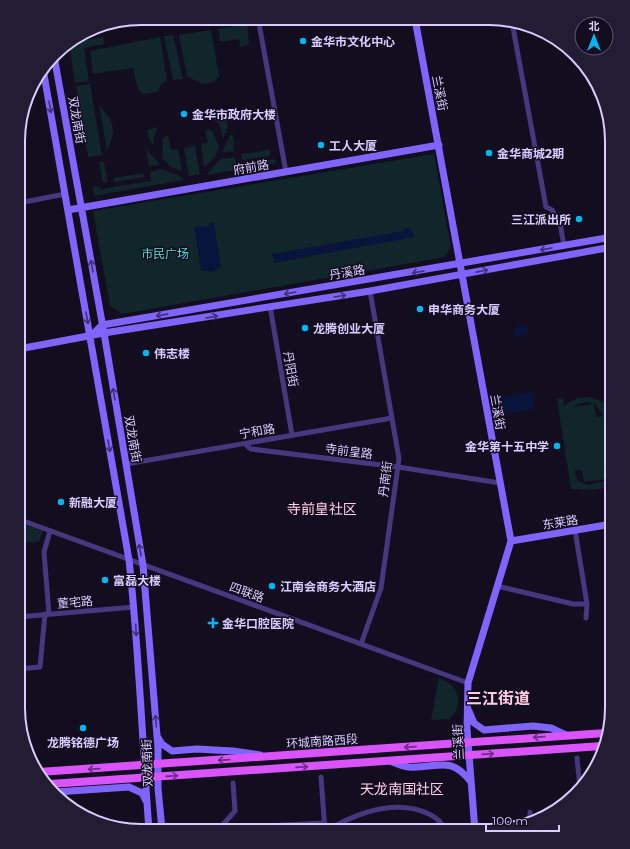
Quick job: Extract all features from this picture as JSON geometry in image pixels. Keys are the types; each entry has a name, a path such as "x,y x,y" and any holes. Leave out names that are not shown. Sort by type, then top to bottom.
{"main road":[{"name":"兰溪街","path":"416,25 511,541 468,682 468,742 475,824"},
{"name":"双龙南街","path":"55,64 104,333 143,565 157,736 162,824"},
{"name":"双龙南街","path":"45,78 129,560 134,607 149,824"},
{"name":"府前路","path":"68,210 439,146"},
{"name":"丹溪路","path":"102,325 605,238"},
{"name":"丹溪路","path":"25,348 104,333 370,291 605,248"},
{"path":"90,336 102,325"},
{"name":"东莱路","path":"511,541 605,525"},
{"path":"468,708 474,723 484,730 533,726 551,728 566,735"},
{"name":"环城南路西段","path":"45,772 602,733"},
{"path":"157,736 162,744 172,751 197,749 233,751 274,757"},
{"name":"环城南路西段","path":"54,784 598,746"},
{"path":"390,761 407,767 450,764 462,770 472,783"},
{"path":"62,792 129,787 142,793 147,804"}],"street":[{"path":"259,25 286,172"},
{"path":"513,28 546,208 552,210 560,223 564,246"},
{"path":"25,202 65,194"},
{"name":"丹南街","path":"361,644 381,588 399,459 370,291"},
{"name":"丹阳街","path":"270,306 292,435"},
{"name":"宁和路","path":"126,464 392,418"},
{"name":"寺前皇路","path":"245,444 251,449 398,467 500,483"},
{"name":"四联路","path":"25,522 468,682"},
{"path":"575,530 587,604 586,618"},
{"path":"25,668 40,667 47,614 44,552 50,531"},
{"path":"497,586 573,604 587,604"},
{"name":"董宅路","path":"25,616 134,607"},
{"path":"577,758 579,780"},
{"path":"307,824 325,823 321,777"},
{"path":"223,824 235,811 233,783"},
{"path":"338,824 351,817 379,809 402,807 420,810 438,818 441,824"},
{"path":"530,812 530,816"}],"green space":[{"path":"247,25 248,45 240,47 239,39 220,42 218,29"},
{"path":"211,30 219,76 215,82 202,84 187,76 179,35"},
{"path":"173,35 183,79 173,80 164,36"},
{"path":"103,37 104,44 84,48 89,81 75,83 70,50 84,40"},
{"path":"160,37 167,81 162,83 157,92 144,94 138,90 133,68 93,74 90,51"},
{"path":"90,84 102,155 88,157 76,86"},
{"path":"99,105 111,121 113,131 107,150"},
{"path":"212,116 226,117 228,126 223,139 219,123 213,120"},
{"path":"158,127 153,140 155,148 148,136 147,130"},
{"path":"209,129 213,132 219,147 215,157 204,167 201,144 208,143 205,130"},
{"path":"168,135 171,150 178,149 182,171 171,167 162,158 163,138"},
{"path":"230,135 233,135 234,151 224,153 223,150"},
{"path":"195,146 200,174 189,176 184,148"},
{"path":"146,149 159,163 159,165 149,166"},
{"path":"270,150 270,156 242,160 241,154"},
{"name":"市民广场","path":"434,154 451,247 445,257 122,314 110,306 93,211"},
{"path":"235,157 236,166 275,159 276,163 206,175 221,159"},
{"path":"99,162 104,162 108,182 103,183"},
{"path":"161,169 178,175 183,180 94,196 93,187 99,186 100,189 151,181 150,172"},
{"path":"144,173 144,177 114,182 114,178"},
{"path":"590,397 603,402 605,406 605,466 603,466 605,479 584,482 582,470 574,471 578,481 588,485 605,481 605,487 603,488 593,490 571,489 557,399 563,398 564,406 577,398","holes":["587,402 595,404 603,416 596,417 594,404 573,407"]},
{"path":"25,525 43,531 39,542 25,543"},
{"path":"439,678 446,681 455,690 458,695 457,707 455,713 450,719 431,720"}],"water":[{"path":"210,223 214,223 221,267 212,272 201,270 194,227 209,226"},
{"path":"404,228 410,228 410,231 413,231 414,237 274,263 272,254 404,231"},
{"path":"517,326 526,326 529,330 524,336 521,334 515,338 513,335"},
{"path":"532,392 535,409 501,414 498,398"}],"place":[{"name":"金华市文化中心","path":"303,41"},
{"name":"金华市政府大楼","path":"184,114"},
{"name":"工人大厦","path":"321,145"},
{"name":"金华商城2期","path":"489,153"},
{"name":"三江派出所","path":"579,219"},
{"name":"申华商务大厦","path":"420,309"},
{"name":"龙腾创业大厦","path":"305,328"},
{"name":"伟志楼","path":"146,353"},
{"name":"金华第十五中学","path":"557,446"},
{"name":"新融大厦","path":"61,502"},
{"name":"富磊大楼","path":"105,580"},
{"name":"江南会商务大酒店","path":"272,586"},
{"name":"金华口腔医院","path":"213,623"},
{"name":"龙腾铭德广场","path":"83,728"}],"district":[{"name":"寺前皇社区","path":"322,509"},
{"name":"三江街道","path":"498,698"},
{"name":"天龙南国社区","path":"402,789"}]}
